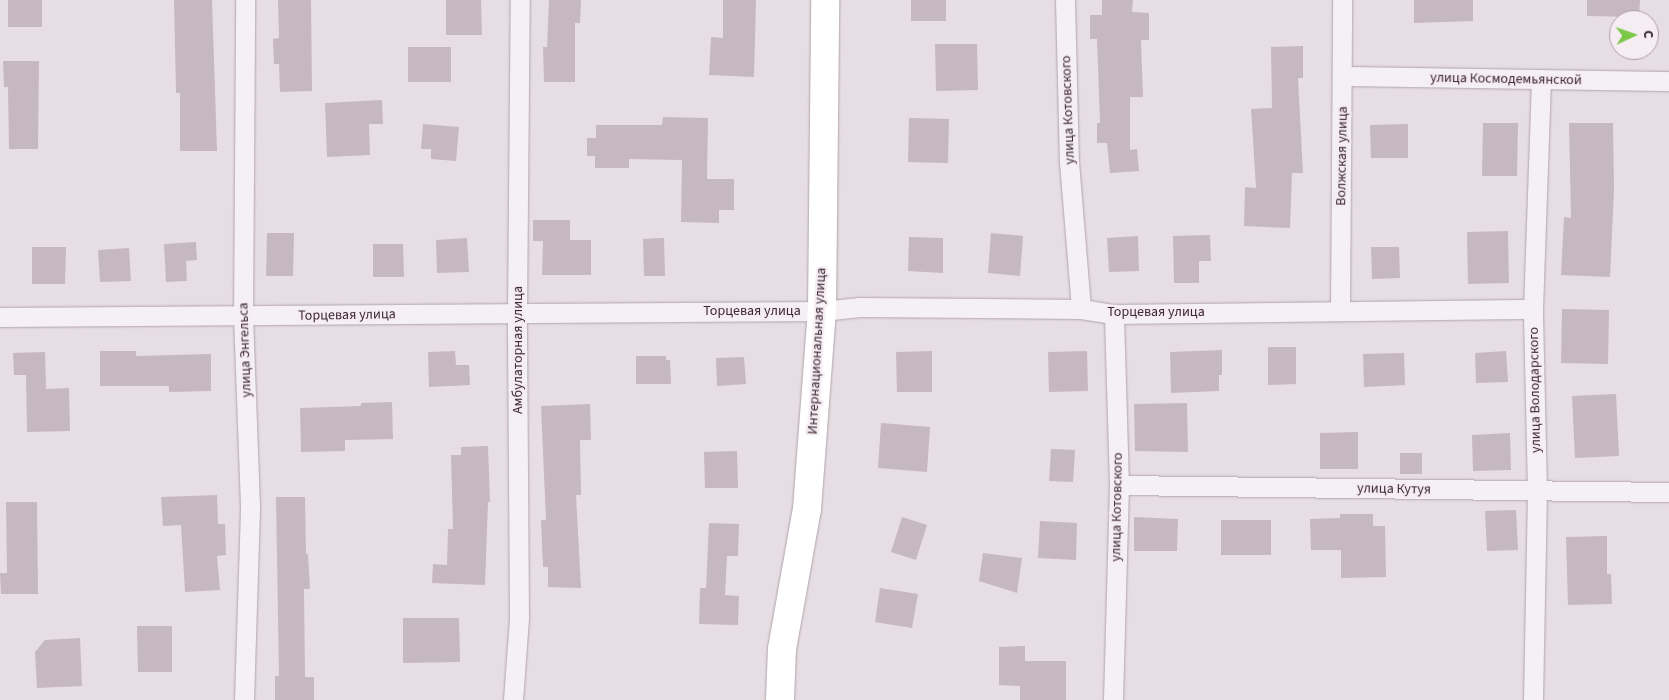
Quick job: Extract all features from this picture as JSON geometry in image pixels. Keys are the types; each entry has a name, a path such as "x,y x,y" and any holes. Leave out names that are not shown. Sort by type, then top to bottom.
{"street":[{"name":"улица Энгельса","path":"244,700 250,506 243,316 245,0"},
{"name":"Амбулаторная улица","path":"513,700 519,618 517,313 520,0"},
{"name":"Интернациональная улица","path":"780,700 782,649 807,509 822,311 825,0"},
{"name":"улица Котовского","path":"1065,0 1069,162 1081,309"},
{"name":"Волжская улица","path":"1340,311 1342,0"},
{"name":"улица Космодемьянской","path":"1342,76 1669,81"},
{"name":"улица Володарского","path":"1533,700 1537,491 1533,309 1541,80"},
{"name":"Торцевая улица","path":"0,317 822,311 860,307 1081,309 1114,314 1533,309"},
{"name":"улица Котовского","path":"1113,700 1119,485 1114,314"},
{"name":"улица Кутуя","path":"1119,485 1669,492"}],"building":[{"path":"8,0 42,0 42,27 8,27"},
{"path":"174,0 212,0 217,151 180,151 180,93 176,93"},
{"path":"278,0 311,0 312,91 280,92 279,64 274,64 273,39 279,38"},
{"path":"446,0 481,0 482,35 446,35"},
{"path":"549,0 581,0 580,23 575,23 575,82 544,82 543,47 547,47"},
{"path":"723,0 756,0 754,77 709,75 711,37 723,38"},
{"path":"911,0 946,0 946,21 911,21"},
{"path":"1102,0 1133,0 1132,12 1149,13 1149,40 1141,40 1143,97 1130,97 1130,150 1137,149 1139,171 1110,173 1107,143 1097,143 1097,123 1100,123 1097,39 1090,39 1090,15 1102,15"},
{"path":"1414,0 1473,0 1473,21 1414,23"},
{"path":"1587,0 1640,0 1639,10 1609,10 1609,16 1587,16"},
{"path":"935,44 977,44 978,90 936,91"},
{"path":"1303,46 1303,78 1298,78 1303,173 1292,173 1290,228 1244,226 1245,187 1256,188 1251,109 1272,108 1271,47"},
{"path":"408,47 451,47 451,82 408,82"},
{"path":"3,61 39,61 38,149 9,149 8,87 4,87"},
{"path":"382,100 383,124 369,124 370,155 327,157 325,103"},
{"path":"663,117 708,118 707,179 734,179 734,210 719,210 719,223 681,222 682,160 629,159 629,168 595,168 595,156 587,156 587,138 596,138 596,125 662,125"},
{"path":"909,118 949,119 948,163 908,162"},
{"path":"1483,123 1518,123 1517,176 1482,176"},
{"path":"1569,123 1613,123 1614,190 1610,277 1561,275 1564,217 1571,218"},
{"path":"423,124 459,127 456,161 431,159 431,149 421,149"},
{"path":"1408,124 1408,158 1371,158 1370,125"},
{"path":"533,220 570,220 570,240 591,240 591,275 542,275 543,241 533,241"},
{"path":"1508,231 1509,283 1468,284 1467,232"},
{"path":"267,233 294,233 293,276 266,276"},
{"path":"991,233 1023,236 1020,276 988,273"},
{"path":"1210,235 1211,261 1199,261 1199,283 1174,283 1173,236"},
{"path":"1138,236 1139,271 1109,272 1107,238"},
{"path":"909,237 943,238 943,273 908,271"},
{"path":"467,238 469,272 437,273 436,240"},
{"path":"664,238 665,276 644,276 643,239"},
{"path":"196,242 197,260 186,261 187,281 166,282 164,244"},
{"path":"373,244 403,244 404,277 373,277"},
{"path":"32,247 66,247 65,284 32,284"},
{"path":"1371,247 1399,247 1400,278 1372,279"},
{"path":"129,248 131,281 100,282 98,250"},
{"path":"1562,309 1609,310 1608,364 1561,363"},
{"path":"1268,347 1296,347 1296,384 1268,385"},
{"path":"1222,350 1222,375 1219,375 1219,391 1171,393 1170,352"},
{"path":"100,351 136,351 136,356 211,354 211,391 169,392 169,386 100,386"},
{"path":"455,351 456,365 469,365 470,385 429,387 428,352"},
{"path":"932,351 932,392 897,392 896,352"},
{"path":"1087,351 1088,391 1049,392 1048,352"},
{"path":"1506,351 1508,382 1476,383 1475,353"},
{"path":"45,352 46,389 69,388 70,431 27,432 26,375 14,375 13,353"},
{"path":"1404,353 1405,385 1364,387 1363,354"},
{"path":"636,356 666,356 666,360 670,360 671,384 636,384"},
{"path":"744,357 746,384 717,386 716,358"},
{"path":"1616,394 1619,456 1575,458 1572,396"},
{"path":"392,402 393,439 345,440 345,451 301,452 300,408 361,406 361,403"},
{"path":"1187,403 1188,452 1135,451 1134,404"},
{"path":"590,404 591,440 580,440 581,495 576,495 581,588 548,587 548,567 543,567 541,520 546,520 541,406"},
{"path":"881,423 930,427 927,472 878,468"},
{"path":"1358,432 1358,469 1320,469 1320,433"},
{"path":"1510,433 1511,470 1473,471 1472,435"},
{"path":"488,446 490,502 488,502 485,585 432,583 433,564 447,565 448,529 453,529 451,455 461,455 461,447"},
{"path":"1051,449 1075,450 1073,482 1049,481"},
{"path":"737,451 738,488 705,488 704,452"},
{"path":"1400,453 1422,453 1422,474 1400,474"},
{"path":"217,495 218,524 225,524 226,555 217,556 220,590 185,592 181,525 163,526 161,497"},
{"path":"276,497 305,497 306,554 308,554 310,589 304,589 305,677 314,677 314,700 275,700 275,676 279,676"},
{"path":"6,502 37,502 38,594 1,594 0,573 7,573"},
{"path":"1516,510 1518,550 1487,551 1485,511"},
{"path":"1340,514 1373,514 1373,526 1385,526 1386,577 1341,578 1341,550 1311,550 1310,519 1340,518"},
{"path":"902,517 927,525 916,560 891,552"},
{"path":"1134,517 1178,519 1177,551 1134,551"},
{"path":"1221,520 1271,520 1271,555 1221,555"},
{"path":"1040,521 1077,523 1076,560 1038,558"},
{"path":"709,523 739,524 738,556 727,556 725,595 739,596 738,625 699,624 700,588 706,588"},
{"path":"1607,536 1607,574 1611,574 1612,604 1568,605 1566,537"},
{"path":"983,553 1022,558 1017,593 979,581"},
{"path":"880,588 918,594 912,628 875,622"},
{"path":"403,618 459,618 460,662 403,663"},
{"path":"137,626 172,626 172,672 138,672"},
{"path":"80,638 82,686 37,688 35,652 45,640"},
{"path":"1025,646 1025,661 1066,661 1066,700 1020,700 1020,686 999,685 999,647"}]}
